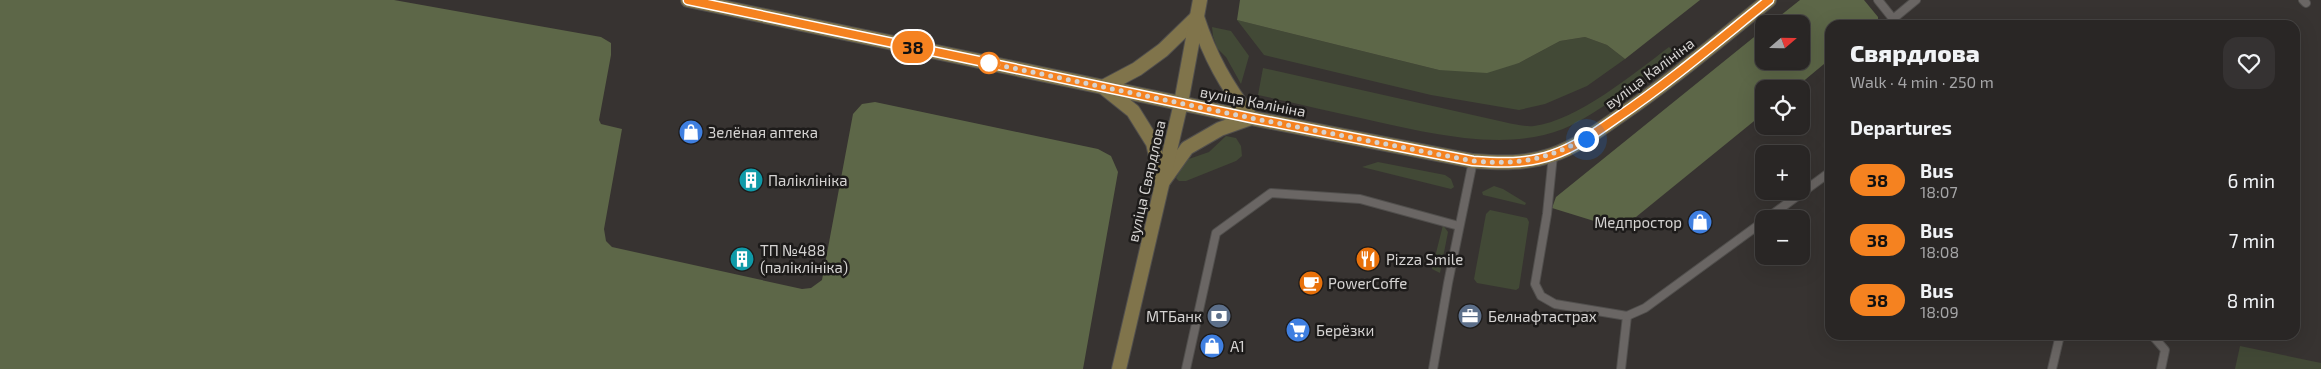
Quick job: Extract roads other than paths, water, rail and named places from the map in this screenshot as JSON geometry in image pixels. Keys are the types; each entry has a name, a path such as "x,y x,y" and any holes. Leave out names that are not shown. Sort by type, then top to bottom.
{"main road":[{"name":"вуліца Калініна","path":"688,0 1251,118 1473,161 1500,163 1526,161 1553,155 1586,139 1642,101 1769,0"},
{"name":"вуліца Свярдлова","path":"1119,369 1181,103 1200,0"},
{"path":"1197,17 1208,50 1231,92 1251,118 1220,129 1187,148 1162,183 1153,143 1133,111 1103,87 1137,69 1163,50 1197,17"}],"lane":[{"path":"1878,0 1894,20"},
{"path":"1898,20 1916,0"},
{"path":"1553,155 1547,214 1535,284 1541,296 1555,304 1626,316 1644,308 1755,227"},
{"path":"1433,369 1473,161"},
{"path":"1779,210 1825,176"},
{"path":"1186,369 1216,233 1271,193 1360,199 1459,226"},
{"path":"1620,369 1626,316"},
{"path":"2052,369 2059,340"},
{"path":"2156,340 2165,350 2161,369"}],"place":[{"name":"Зелёная аптека","path":"691,132"},
{"name":"Паліклініка","path":"751,180"},
{"name":"Медпростор","path":"1700,222"},
{"name":"ТП №488 (паліклініка)","path":"742,259"},
{"name":"Pizza Smile","path":"1368,259"},
{"name":"PowerCoffe","path":"1311,283"},
{"name":"МТБанк","path":"1219,316"},
{"name":"Белнафтастрах","path":"1470,316"},
{"name":"Берёзки","path":"1298,330"},
{"name":"A1","path":"1212,346"}]}
